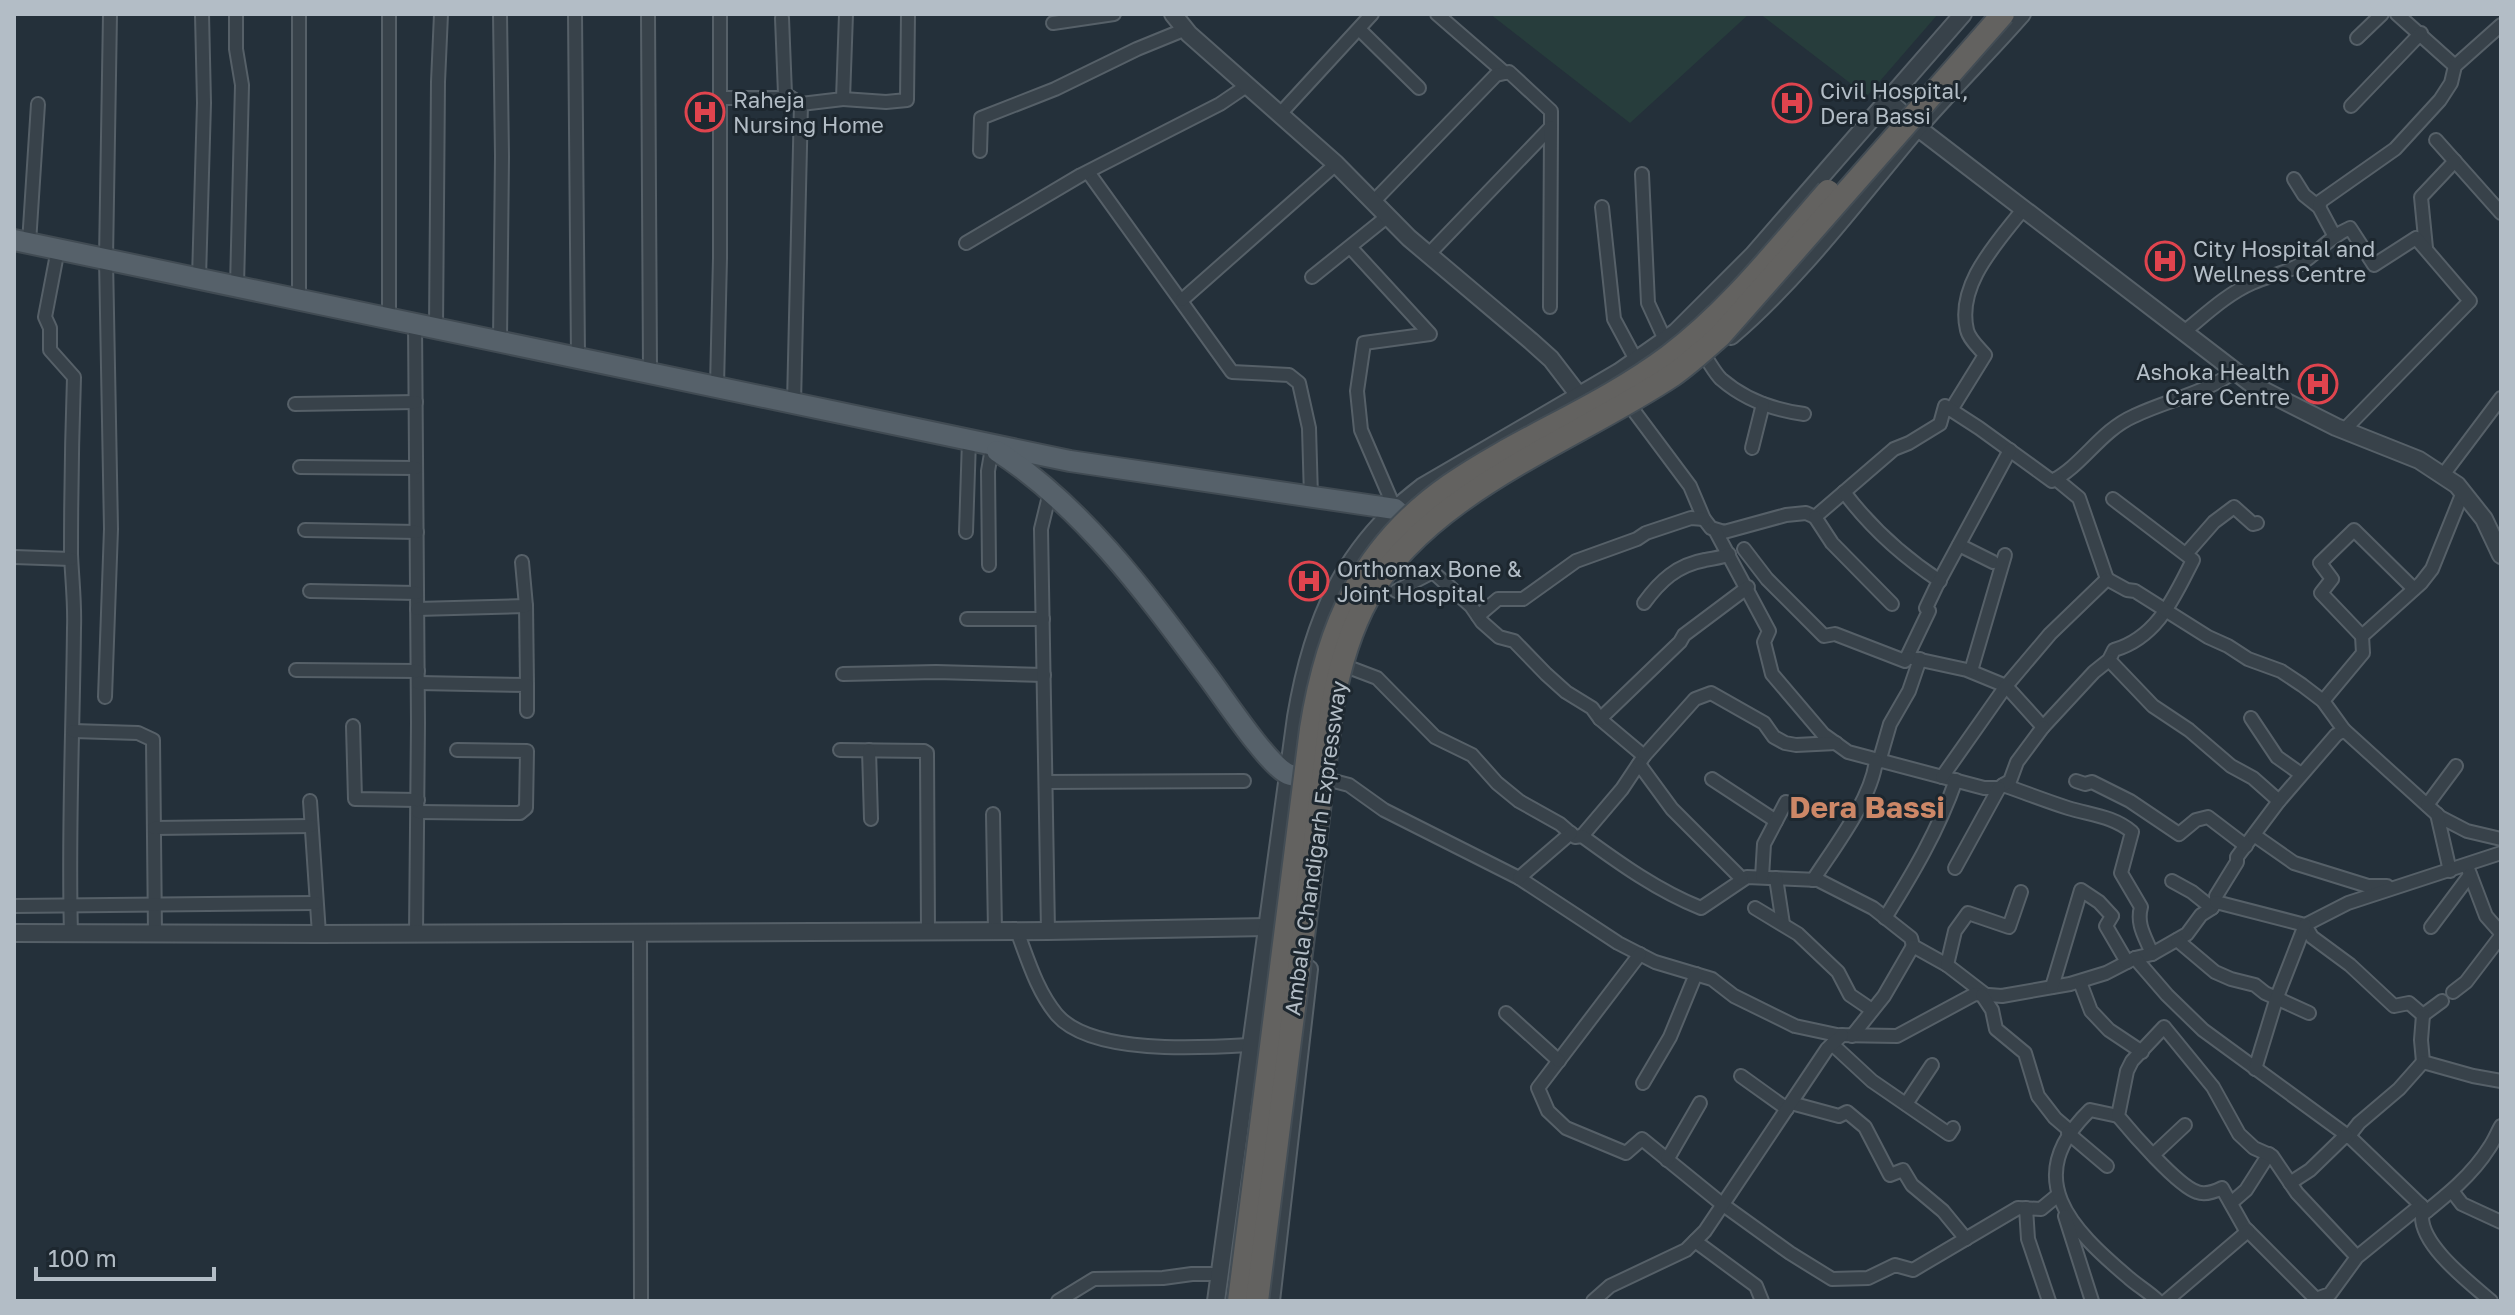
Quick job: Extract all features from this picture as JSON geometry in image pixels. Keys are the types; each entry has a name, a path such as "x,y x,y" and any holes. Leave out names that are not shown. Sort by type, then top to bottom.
{"highway":[{"name":"Ambala Chandigarh Expressway","path":"1239,1301 1313,717 1335,627 1359,579 1404,524 1450,485 1619,389 1670,356 1718,313 1983,14"},
{"name":"Ambala Chandigarh Expressway","path":"1257,1301 1330,722 1338,672 1357,618 1368,597 1416,537 1454,505 1664,381 1720,336 2009,17"}],"main road":[{"path":"22,242 982,444 1070,461 1395,509 1428,538"},
{"path":"982,444 1030,473 1101,541 1170,625 1266,754 1287,774 1330,780"}],"street":[{"path":"105,697 111,529 106,259 110,14"},
{"path":"199,278 204,103 202,14"},
{"path":"236,14 236,49 242,85 237,286"},
{"path":"299,14 299,299"},
{"path":"389,14 389,318"},
{"path":"436,328 441,14"},
{"path":"500,14 500,341"},
{"path":"575,14 578,357"},
{"path":"648,14 650,372"},
{"path":"717,386 720,14"},
{"path":"843,99 846,14"},
{"path":"721,98 907,100 908,14"},
{"path":"1053,23 1114,14"},
{"path":"1173,14 1336,164 1428,255 1551,359 1602,429"},
{"path":"1280,114 1372,14"},
{"path":"1437,14 1505,73"},
{"path":"1216,1301 1287,774 1306,665 1326,604 1361,546 1395,509 1422,487 1636,360 1665,340 1715,295 1963,14"},
{"path":"2357,38 2382,14"},
{"path":"2397,14 2455,66"},
{"path":"1271,1301 1330,780 1348,667 1378,599 1408,559 1466,506 1634,411 1706,358 1770,300 1813,253 2009,17"},
{"path":"782,18 785,94 796,101"},
{"path":"2319,207 2321,201 2395,149 2410,134 2440,100 2451,83 2455,66 2501,25"},
{"path":"980,151 981,118 1055,89 1186,29"},
{"path":"1360,30 1419,88"},
{"path":"2351,106 2421,33"},
{"path":"1374,201 1496,75 1509,72 1551,111 1550,307"},
{"path":"966,243 1088,172 1220,104 1248,85"},
{"path":"1888,100 1918,128 2253,385 2344,430 2419,460 2443,475 2463,492 2484,519 2501,555"},
{"path":"794,403 796,101"},
{"path":"22,242 38,104"},
{"path":"1428,255 1551,127"},
{"path":"2436,140 2501,213"},
{"path":"2427,250 2421,197 2455,161"},
{"path":"1182,300 1336,164"},
{"path":"1088,172 1232,372 1289,375 1299,383 1309,428 1311,497"},
{"path":"1642,174 1648,303 1665,340"},
{"path":"2294,179 2304,195 2319,207 2334,235"},
{"path":"2491,202 2501,191"},
{"path":"1602,207 1614,319 1636,360"},
{"path":"1951,410 1985,355 1967,332 1965,296 1993,248 2024,208"},
{"path":"1312,277 1388,216"},
{"path":"2185,331 2252,283 2301,264 2334,235 2350,228 2374,265 2416,238 2470,301 2344,430"},
{"path":"1351,248 1430,334 1364,343 1357,391 1361,430 1395,509"},
{"path":"58,249 45,317 50,328 50,350 74,377 71,559 73,731 69,767 71,933"},
{"path":"415,323 418,677 416,934"},
{"path":"1706,358 1718,377 1763,404 1778,411 1804,414"},
{"path":"1815,517 1894,449 1940,424 1945,406 2052,481 2071,471 2077,461 2110,430 2133,416 2189,397 2236,371"},
{"path":"2443,475 2501,398"},
{"path":"295,404 416,402"},
{"path":"1752,448 1763,404"},
{"path":"1634,411 1690,486 1704,519 1715,530 1748,587 1769,631 1764,642 1772,674 1823,734 1848,752 1878,762 1984,788 2001,786 2030,793 2071,809 2114,819 2132,832 2121,873 2141,907 2138,917 2140,926 2152,954"},
{"path":"966,532 982,444"},
{"path":"982,444 988,471 989,565"},
{"path":"1813,880 1862,803 1890,724 1909,691 1913,658 1929,611 1926,608 2010,450"},
{"path":"300,467 416,468"},
{"path":"2056,479 2079,498 2107,579 2135,591 2248,659 2281,671 2323,701 2344,730 2432,810 2467,831 2501,839"},
{"path":"1048,931 1041,529 1050,492"},
{"path":"1844,492 1871,527 1940,581"},
{"path":"2362,636 2432,569 2463,492"},
{"path":"1955,868 2001,786 2010,781 2017,762 2043,727 2109,660 2114,650 2125,647 2167,611 2193,560 2113,499"},
{"path":"2186,554 2214,522 2234,507 2253,524 2257,523"},
{"path":"1715,530 1724,532 1786,515 1806,513 1815,517 1832,543 1892,604"},
{"path":"1478,616 1498,599 1523,599 1576,561 1691,518 1704,519"},
{"path":"305,530 417,532"},
{"path":"2323,701 2363,653 2362,636 2321,593 2332,579 2320,563 2354,530 2414,589"},
{"path":"1959,545 1999,558 1971,671"},
{"path":"1744,549 1767,579 1824,636 1835,634 1905,661 1913,658 1971,671 2006,686 2043,727"},
{"path":"1644,603 1660,583 1678,569 1729,554"},
{"path":"14,557 71,559"},
{"path":"522,562 526,606 527,711"},
{"path":"1396,591 1433,572 1471,606 1499,637 1514,641 1566,692 1592,708 1642,760 1672,809 1742,879"},
{"path":"1942,777 2006,686 2050,634 2107,579"},
{"path":"1600,719 1684,635 1748,587"},
{"path":"310,591 417,593"},
{"path":"417,609 526,606"},
{"path":"967,619 1043,619"},
{"path":"2109,660 2153,706 2189,730 2231,766 2253,778 2279,801"},
{"path":"1348,667 1377,678 1435,737 1472,755 1497,783 1519,801 1685,902 1701,908 1742,879 1818,880 1840,889 1911,938 1913,946 1884,996 1842,1038 1789,1106 1705,1231 1686,1250 1610,1286 1593,1301"},
{"path":"296,670 527,685"},
{"path":"843,674 936,672 1044,675"},
{"path":"1519,878 1576,834 1622,789 1642,760 1695,699 1711,693 1725,699 1764,723 1774,737 1785,743 1836,743"},
{"path":"2251,718 2277,757 2301,774"},
{"path":"353,726 355,799 520,813 526,808 527,751 457,750"},
{"path":"1330,780 1349,785 1384,810 1519,878 1618,943 1655,962 1712,979 1734,996 1795,1026 1842,1038 1897,1036 1975,994 2002,996 2080,982 2152,954 2187,934 2201,915 2214,905 2216,896 2250,840 2279,801 2336,735 2344,730"},
{"path":"73,731 138,733 153,740 155,933"},
{"path":"840,750 927,753 928,931"},
{"path":"869,750 871,819"},
{"path":"2450,871 2432,810 2456,766"},
{"path":"1712,779 1776,821"},
{"path":"1885,918 1927,850 1956,780"},
{"path":"1046,782 1244,781"},
{"path":"2076,781 2085,784 2092,782 2130,801 2179,834 2196,820 2208,817 2294,863 2368,886 2398,886"},
{"path":"310,801 319,934"},
{"path":"1762,877 1764,844 1786,802"},
{"path":"993,814 995,931"},
{"path":"154,828 311,826"},
{"path":"2431,927 2468,871 2501,853"},
{"path":"2172,881 2214,905 2305,925 2348,903 2398,886 2450,871 2468,871"},
{"path":"2453,992 2466,982 2501,934 2486,916 2468,871"},
{"path":"1776,878 1783,924"},
{"path":"1273,879 1316,885"},
{"path":"2052,987 2081,890 2112,916 2106,926 2131,960 2189,1017 2347,1136 2424,1208"},
{"path":"1947,965 1955,931 1968,913 2009,927 2021,892"},
{"path":"14,906 316,903"},
{"path":"1755,908 1798,934 1838,972 1850,995 1872,1010"},
{"path":"2255,1069 2277,997 2305,925"},
{"path":"2305,925 2312,937 2350,965 2394,1006 2409,1003 2423,1015"},
{"path":"14,933 640,933 1267,927"},
{"path":"1017,931 1040,992 1059,1017 1077,1030 1144,1046 1199,1049 1250,1045"},
{"path":"640,933 641,1301"},
{"path":"2177,940 2215,972 2255,985 2309,1013"},
{"path":"1913,946 1947,965 1984,995 1996,1020 1996,1029 2025,1053 2038,1096 2068,1132 2107,1166"},
{"path":"1640,954 1538,1088 1548,1111 1566,1128 1626,1153 1642,1139 1722,1204 1832,1279 1868,1278 1895,1265 1913,1270 2018,1208 2041,1209 2058,1195"},
{"path":"1643,1083 1670,1037 1696,974"},
{"path":"2080,982 2091,1011 2109,1030 2142,1052"},
{"path":"2290,1183 2318,1163 2399,1089 2423,1062 2423,1015 2442,1001"},
{"path":"1506,1013 1559,1061"},
{"path":"2118,1116 2132,1061 2164,1027 2213,1087 2239,1134 2254,1148 2269,1154 2290,1183 2357,1257"},
{"path":"1842,1038 1872,1081 1949,1134 1953,1128"},
{"path":"2423,1062 2501,1081"},
{"path":"1906,1104 1932,1065"},
{"path":"1741,1076 1789,1106 1839,1116 1847,1112 1865,1127 1890,1175 1903,1170 1912,1185 1943,1211 1966,1239"},
{"path":"1667,1160 1700,1103"},
{"path":"2092,1301 2056,1189 2057,1159 2068,1132 2090,1110 2118,1116 2184,1186 2199,1193 2222,1188 2248,1231 2314,1300 2330,1294 2357,1257 2452,1191 2497,1143 2501,1126"},
{"path":"2153,1155 2185,1125"},
{"path":"2231,1203 2246,1190 2269,1154"},
{"path":"2452,1191 2462,1204 2501,1222"},
{"path":"2026,1208 2028,1239 2049,1301"},
{"path":"2424,1208 2422,1227 2437,1250 2491,1301"},
{"path":"2064,1213 2107,1258 2158,1301"},
{"path":"2166,1301 2248,1231"},
{"path":"1695,1241 1756,1286 1762,1301"},
{"path":"1058,1301 1094,1279 1220,1274"}],"green space":[{"path":"1490,14 1749,14 1630,123"},
{"path":"1760,14 1938,14 1867,96"}],"place":[{"name":"Civil Hospital, Dera Bassi","path":"1792,103"},
{"name":"Raheja Nursing Home","path":"705,112"},
{"name":"City Hospital and Wellness Centre","path":"2165,261"},
{"name":"Ashoka Health Care Centre","path":"2318,384"},
{"name":"Orthomax Bone & Joint Hospital","path":"1309,581"}],"district":[{"name":"Dera Bassi","path":"1867,807"}]}
